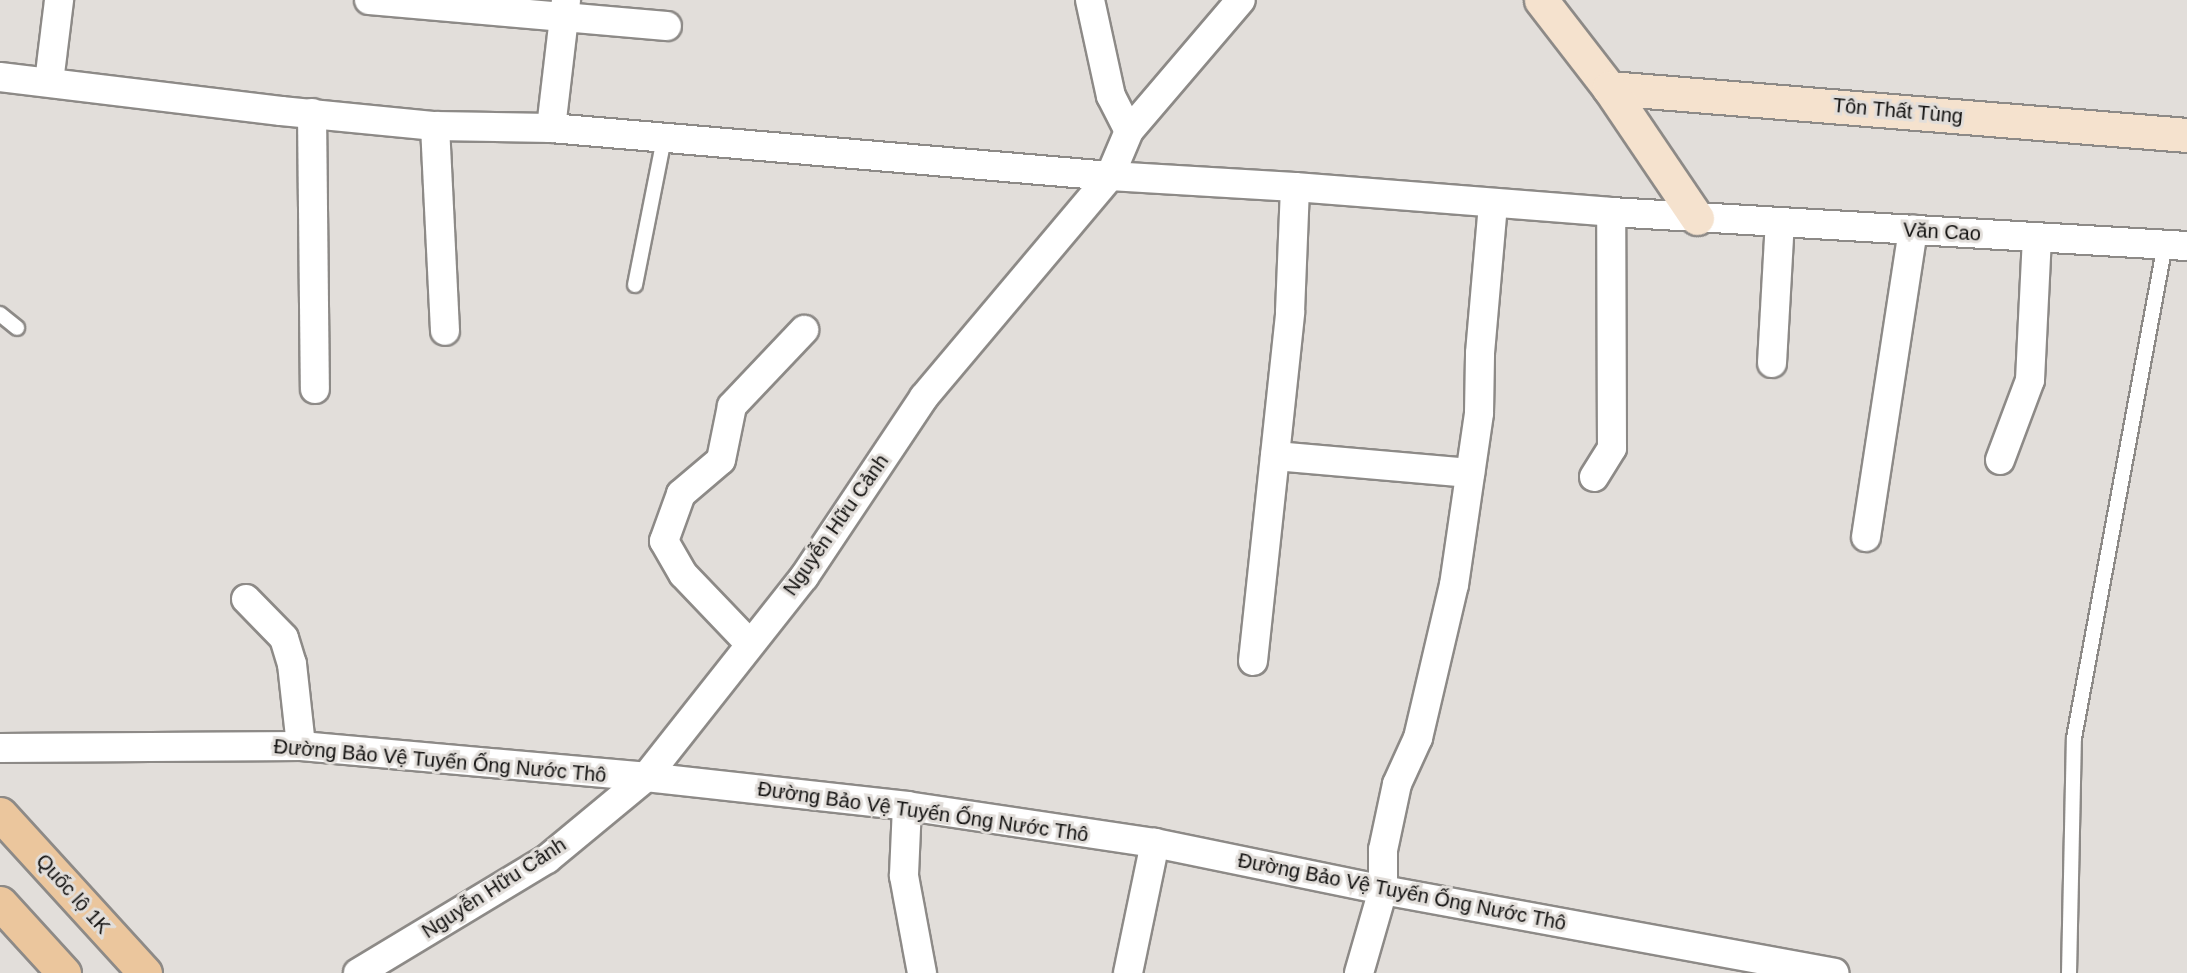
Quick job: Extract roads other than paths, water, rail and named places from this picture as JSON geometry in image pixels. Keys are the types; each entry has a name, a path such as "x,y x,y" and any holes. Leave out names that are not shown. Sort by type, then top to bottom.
{"main road":[{"name":"Quốc lộ 1K","path":"0,814 145,973"},
{"path":"0,903 64,973"}],"street":[{"path":"49,82 58,0"},
{"path":"369,0 565,8 667,26"},
{"path":"1090,0 1111,96 1129,131"},
{"name":"Nguyễn Hữu Cảnh","path":"358,973 547,859 646,777 749,643 804,577 924,397 1110,176 1129,131 1241,0"},
{"path":"1541,0 1609,88 1697,218"},
{"path":"551,128 565,8"},
{"name":"Văn Cao","path":"0,77 435,126 551,128 1110,176 1295,187 1493,204 2176,245"},
{"name":"Tôn Thất Tùng","path":"1609,88 2187,135"},
{"path":"312,113 315,389"},
{"path":"435,126 445,331"},
{"path":"1253,661 1290,312 1295,187"},
{"path":"1359,973 1383,890 1383,850 1397,784 1418,738 1449,607 1479,413 1480,353 1493,204"},
{"path":"1594,477 1612,448 1611,212"},
{"path":"1772,363 1780,222"},
{"path":"1866,537 1913,230"},
{"path":"2000,460 2030,380 2037,237"},
{"path":"749,643 683,574 664,541 681,494 721,459 732,406 804,330"},
{"path":"1275,456 1470,473"},
{"path":"246,599 284,638 292,664 301,747"},
{"name":"Đường Bảo Vệ Tuyến Ống Nước Thô","path":"0,748 301,747 646,777 907,806 1155,843 1383,890 1834,973"},
{"path":"907,806 904,876 922,973"},
{"path":"1128,973 1155,843"}],"lane":[{"path":"636,285 663,138"},
{"path":"2069,973 2074,738 2176,245"},
{"path":"0,314 17,328"}]}
